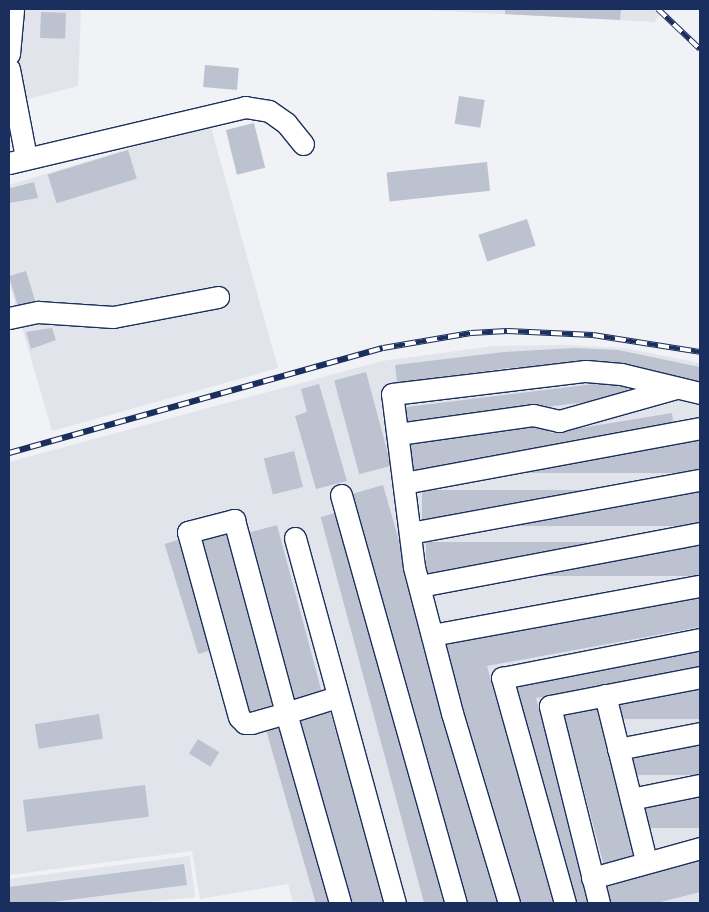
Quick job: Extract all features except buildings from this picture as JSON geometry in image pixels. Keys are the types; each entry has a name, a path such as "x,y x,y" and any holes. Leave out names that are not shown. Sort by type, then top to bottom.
{"lane":[{"path":"9,54 14,10"},
{"path":"9,69 17,160 245,107 269,111 286,123 303,144"},
{"path":"9,318 38,312 113,317 218,297"},
{"path":"509,903 432,635 420,586 410,533 392,394 586,371 621,374 700,393"},
{"path":"398,434 533,415 559,421 678,388"},
{"path":"404,483 700,428"},
{"path":"410,533 700,480"},
{"path":"341,495 456,903"},
{"path":"337,697 286,713 252,723 245,723 239,717 188,532 234,520 286,713 340,903"},
{"path":"420,586 700,533"},
{"path":"295,538 337,697 395,903"},
{"path":"432,635 700,586"},
{"path":"565,903 502,678 700,639"},
{"path":"599,903 550,706 700,677"},
{"path":"605,696 646,861"},
{"path":"618,749 700,733"},
{"path":"631,799 700,785"},
{"path":"592,878 646,861 700,848"}],"shaded area":[{"path":"9,9 81,9 78,86 9,104"},
{"path":"406,9 666,9 654,22"},
{"path":"210,124 278,368 52,431 9,282 9,185"},
{"path":"564,345 624,348 700,363 700,903 293,903 288,884 200,899 192,851 9,875 9,462 382,361 494,346"},
{"path":"190,856 195,897 141,903 9,903 9,879"}],"railway":[{"path":"658,9 700,49"},
{"path":"9,453 383,348 471,333 507,331 593,335 700,352"}]}
